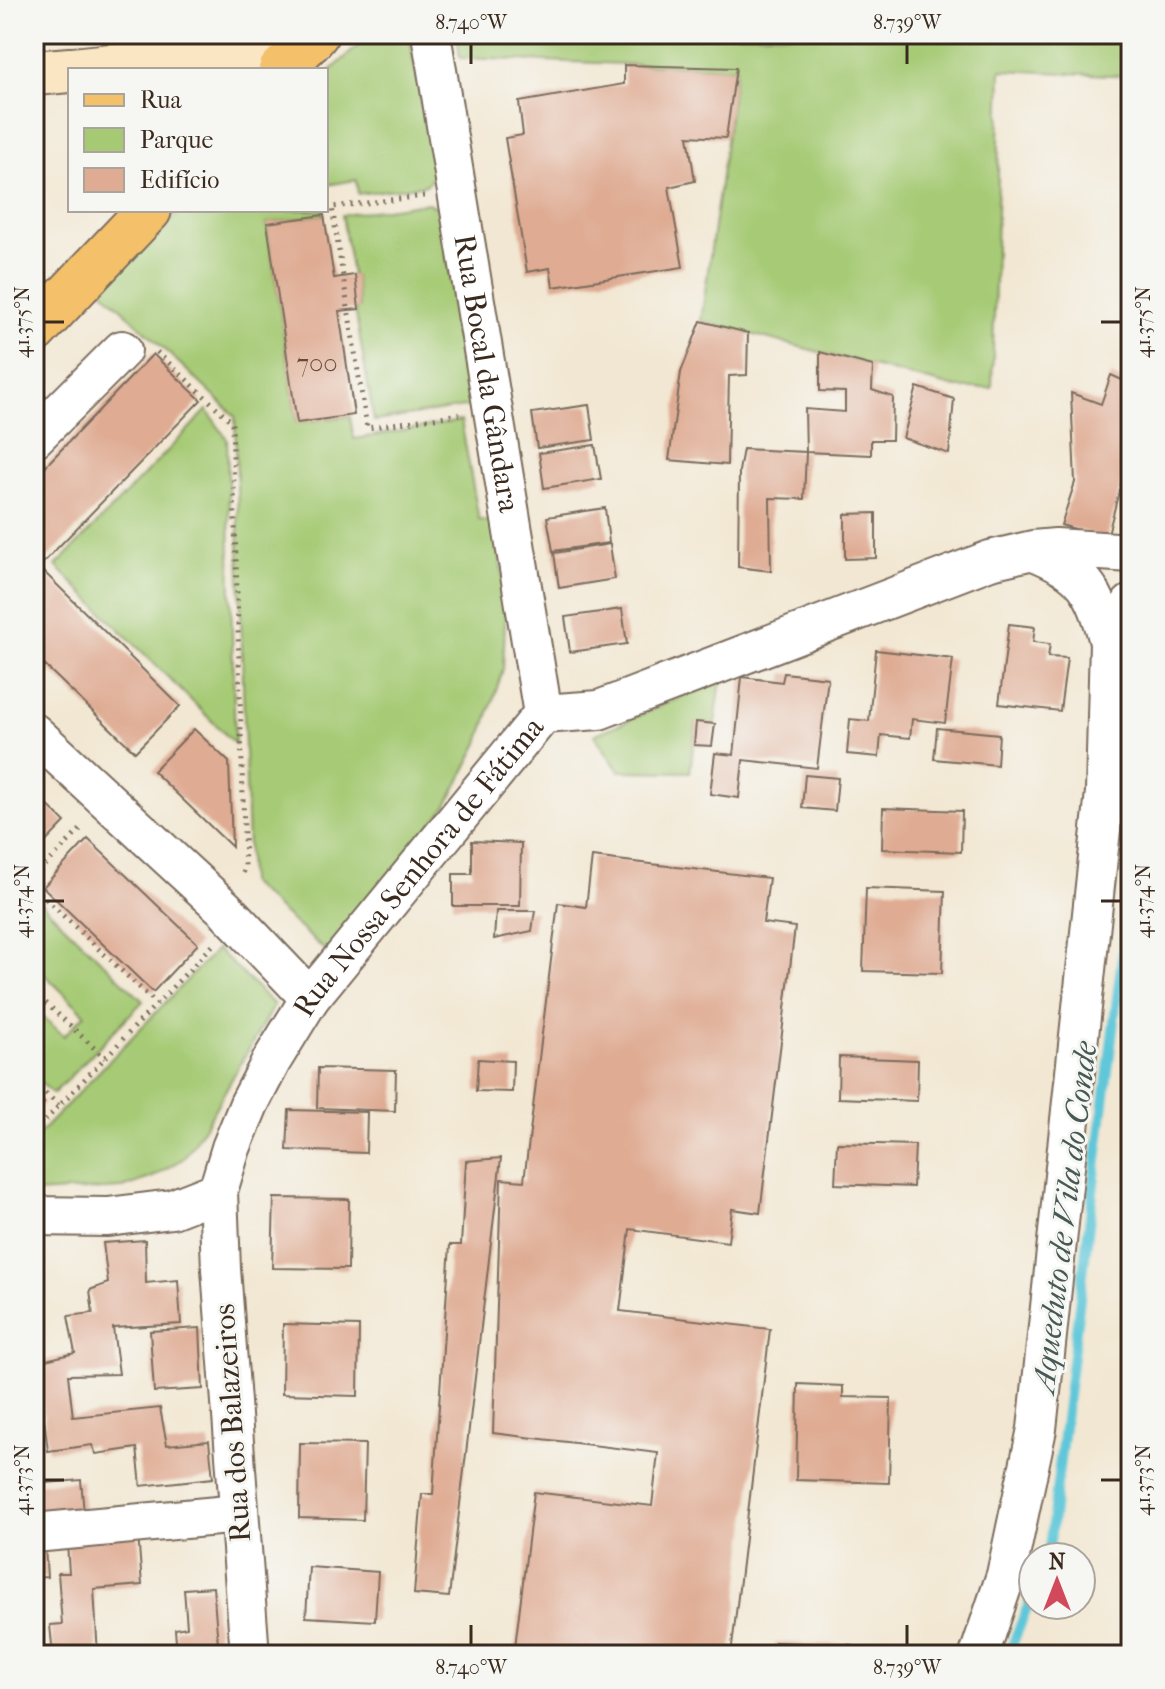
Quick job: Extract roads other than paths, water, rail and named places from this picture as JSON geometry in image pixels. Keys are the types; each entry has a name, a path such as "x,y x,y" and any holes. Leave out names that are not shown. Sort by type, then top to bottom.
{"main road":[{"path":"34,331 147,212"}],"street":[{"name":"Rua Bocal da Gândara","path":"431,34 543,714"},
{"path":"135,68 196,64 302,48"},
{"path":"34,438 122,350"},
{"name":"Rua Nossa Senhora de Fátima","path":"218,1191 249,1104 310,998 543,714 599,710 990,560 1056,548 1131,553"},
{"path":"979,1655 1006,1575 1037,1429 1118,819 1105,792 1109,642 1102,615 1092,592 1075,573 1058,560 1033,550"},
{"path":"1109,642 1131,604"},
{"path":"34,733 225,909 310,998"},
{"path":"34,1216 108,1217 172,1209 218,1191"},
{"name":"Rua dos Balazeiros","path":"218,1191 250,1655"},
{"path":"34,1533 239,1514"}],"waterway":[{"name":"Aqueduto de Vila do Conde","path":"1050,1541 1131,884"},
{"name":"Aqueduto de Vila do Conde","path":"1008,1655 1022,1621"}]}
